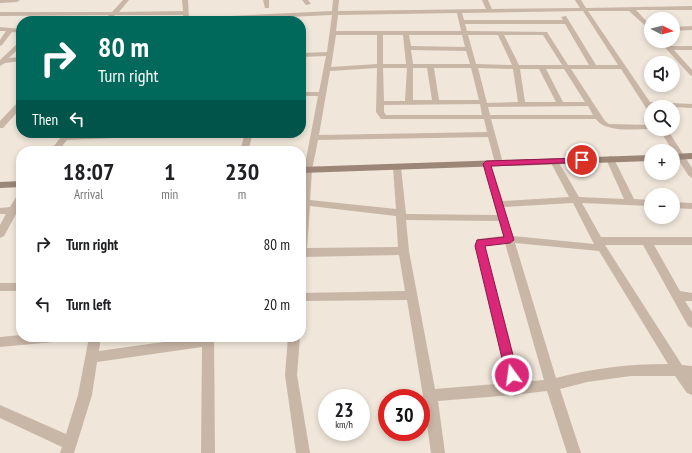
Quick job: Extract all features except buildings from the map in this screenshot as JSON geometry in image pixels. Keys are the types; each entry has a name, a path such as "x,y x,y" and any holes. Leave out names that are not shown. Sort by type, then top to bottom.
{"street":[{"path":"0,1 17,0"},
{"path":"111,16 126,0"},
{"path":"185,0 185,16"},
{"path":"266,0 267,7"},
{"path":"306,164 314,138 328,69 336,0"},
{"path":"485,0 490,11"},
{"path":"578,0 645,100"},
{"path":"306,16 335,13 692,8"},
{"path":"631,9 644,22"},
{"path":"560,10 594,67"},
{"path":"459,11 499,163"},
{"path":"74,16 77,13"},
{"path":"0,14 185,13"},
{"path":"462,22 567,22"},
{"path":"680,28 692,28"},
{"path":"0,29 16,31"},
{"path":"0,44 10,30"},
{"path":"380,32 382,66 381,115 388,118 599,117"},
{"path":"406,32 410,67 409,102"},
{"path":"500,32 516,66 522,105"},
{"path":"333,33 545,33 568,67 602,123 608,126 644,127"},
{"path":"1,63 16,47"},
{"path":"408,48 469,49"},
{"path":"668,48 692,74"},
{"path":"680,48 692,48"},
{"path":"306,55 330,54"},
{"path":"1,63 16,60"},
{"path":"328,69 382,66 622,67"},
{"path":"430,66 436,102"},
{"path":"542,66 561,105"},
{"path":"306,94 322,94"},
{"path":"381,102 522,105 591,104"},
{"path":"680,106 692,106"},
{"path":"2,122 16,112"},
{"path":"314,138 492,134"},
{"path":"680,157 692,156"},
{"path":"306,170 644,158"},
{"path":"610,159 630,201"},
{"path":"554,161 600,244 678,370 692,389"},
{"path":"680,161 692,175"},
{"path":"486,164 510,240 552,386 574,453"},
{"path":"397,167 404,251 429,389"},
{"path":"0,185 16,184"},
{"path":"499,204 576,200 644,202"},
{"path":"306,202 401,215 503,218"},
{"path":"0,234 16,205"},
{"path":"680,205 692,206"},
{"path":"0,211 13,210"},
{"path":"516,390 480,246 481,242 510,240 600,244 646,240 692,241"},
{"path":"646,240 692,322"},
{"path":"306,253 404,251"},
{"path":"0,287 16,287"},
{"path":"306,297 412,295"},
{"path":"676,295 692,297"},
{"path":"0,342 16,341"},
{"path":"0,411 69,448 85,395 94,342"},
{"path":"92,357 189,342"},
{"path":"208,342 208,453"},
{"path":"294,342 291,375 303,453"},
{"path":"438,453 430,396 552,386 587,376 631,370 678,370 692,372"}],"route":[{"path":"512,375 480,246 481,242 485,241 510,240 486,164 582,160"}]}
